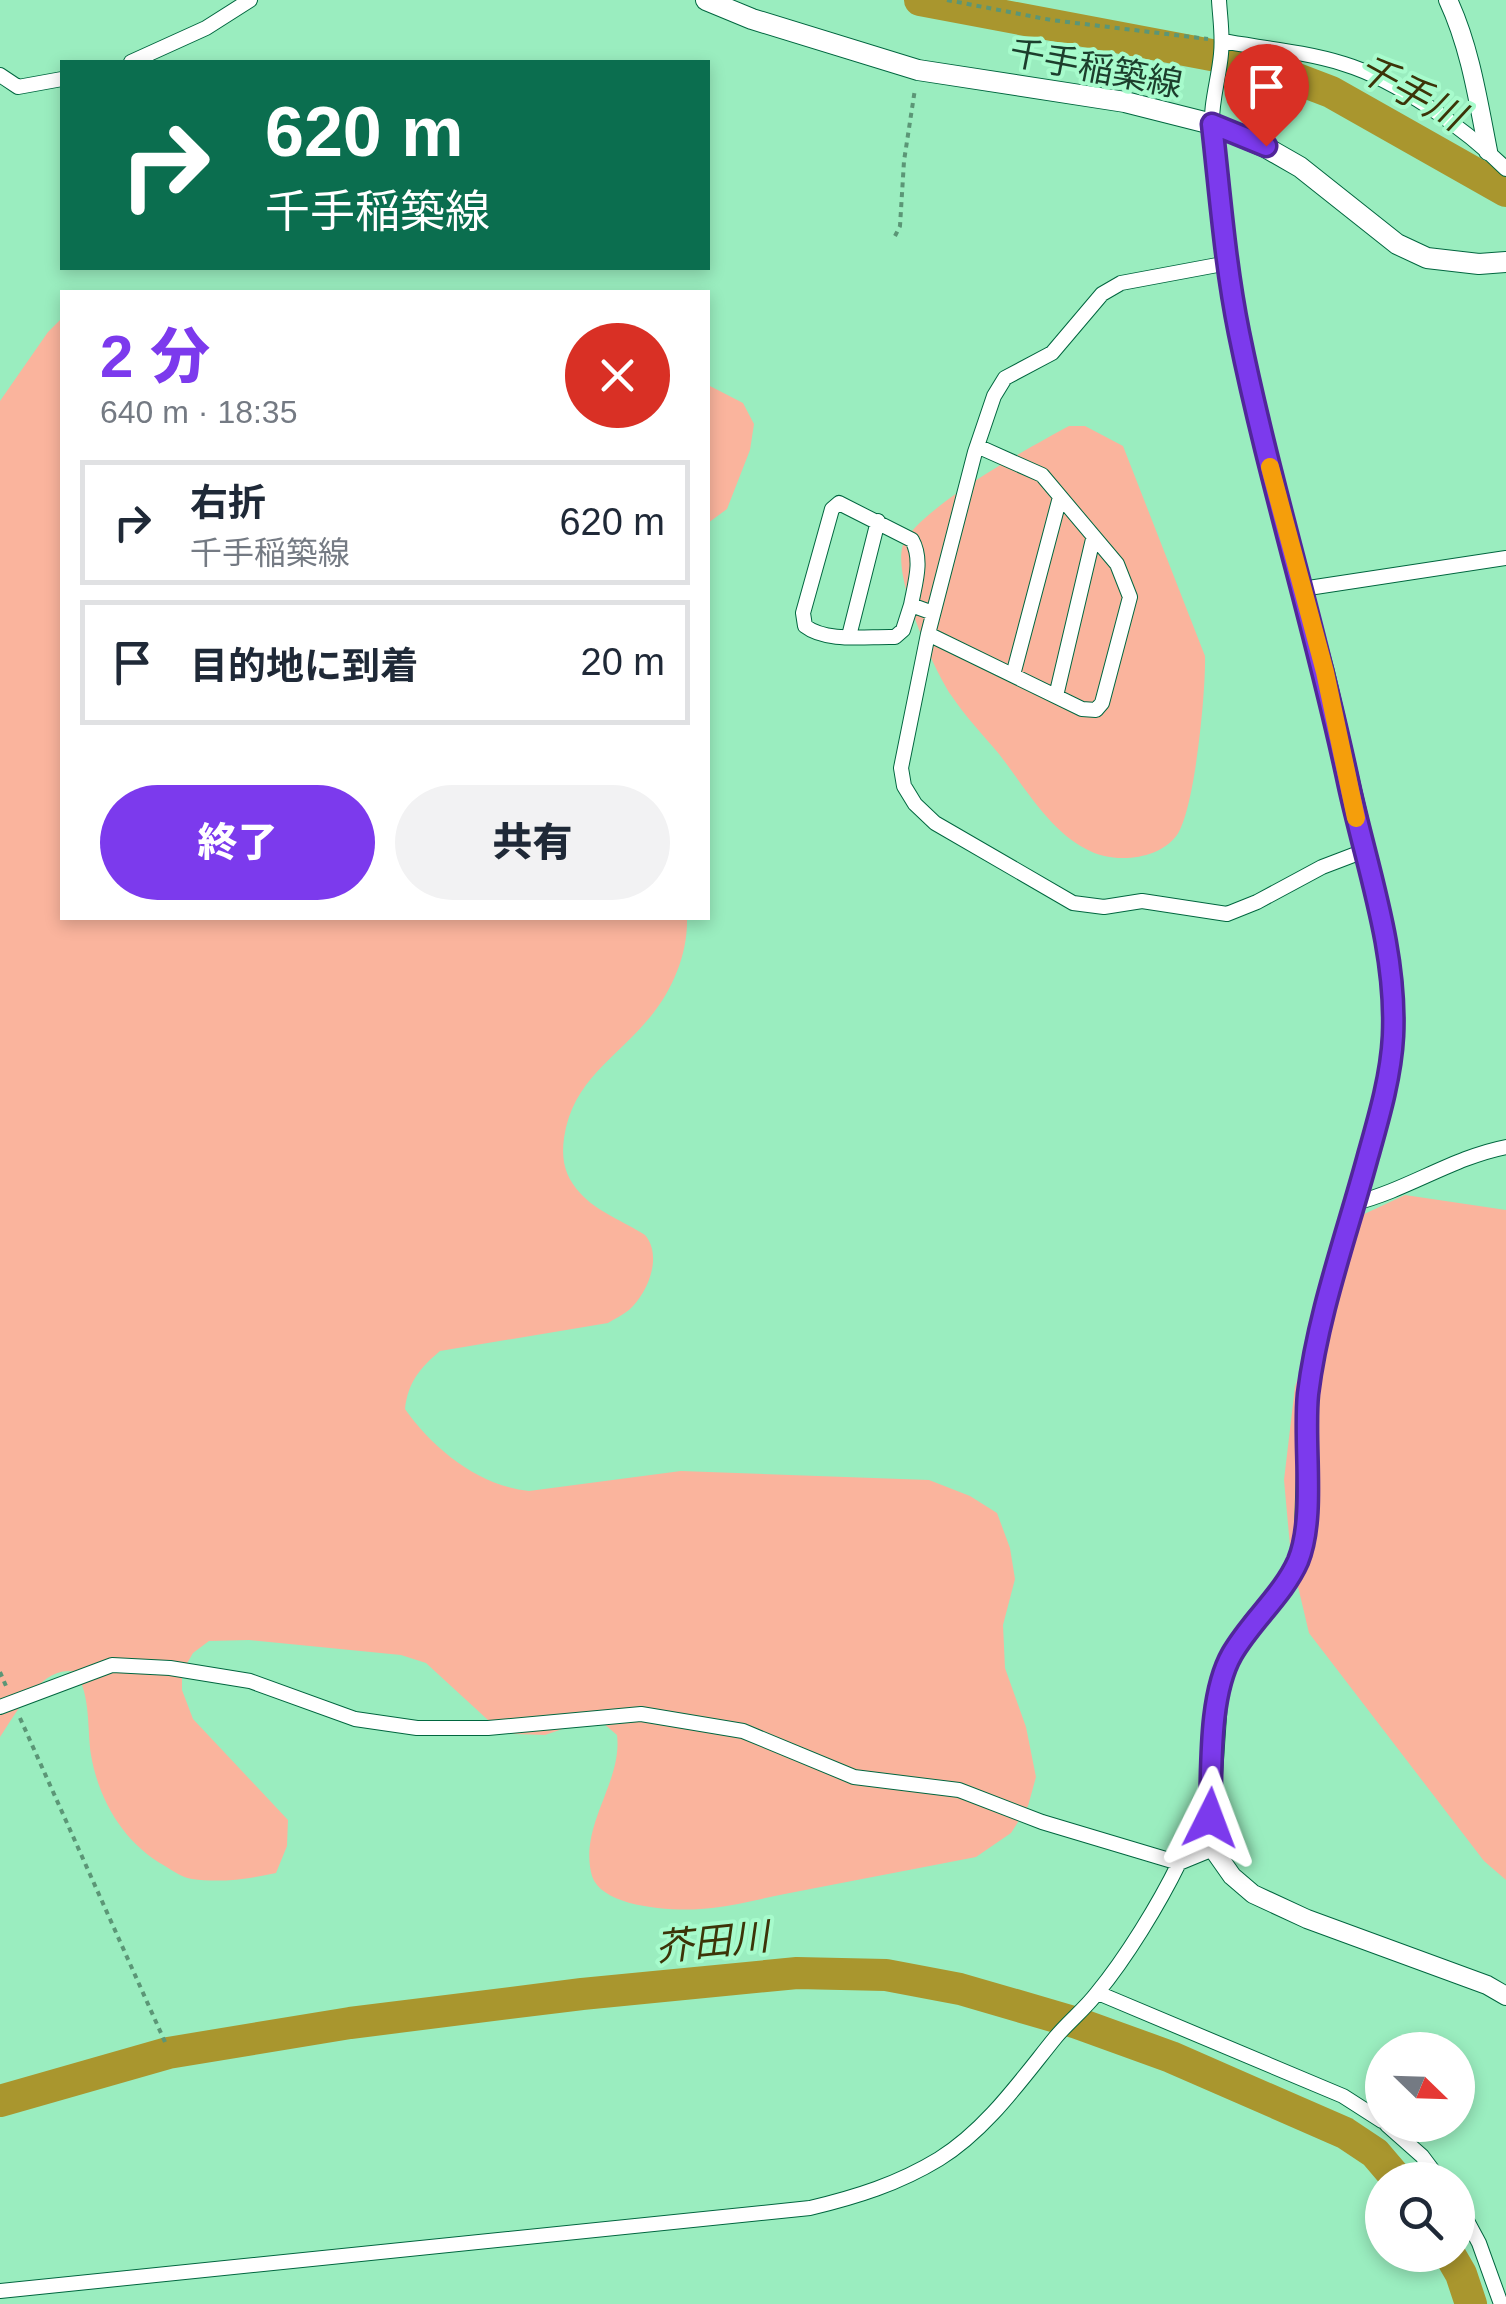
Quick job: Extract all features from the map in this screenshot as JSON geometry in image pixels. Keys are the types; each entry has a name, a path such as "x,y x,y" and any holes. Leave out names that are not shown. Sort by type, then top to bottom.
{"main road":[{"name":"千手稲築線","path":"706,0 918,70 1213,118 1300,167 1397,244 1427,258 1505,262"}],"street":[{"path":"135,60 206,28 250,0"},
{"path":"1218,0 1222,45 1213,118 1239,331 1268,460 1325,672 1394,988 1393,1041 1382,1106 1319,1330 1308,1398 1304,1532 1298,1559 1282,1588 1253,1621 1230,1657 1219,1687 1210,1818 1214,1849 1232,1876 1253,1894 1307,1919 1488,1985 1506,1996"},
{"path":"1448,0 1470,66 1488,151"},
{"path":"1222,45 1340,62 1368,72 1398,88 1488,151 1506,169"},
{"path":"0,75 18,87 60,79"},
{"path":"1228,263 1122,282 1102,294 1052,353 1006,378 994,396 977,446 928,634 901,768 904,786 935,823 1074,903 1104,907 1142,901 1227,914 1322,866 1364,851"},
{"path":"928,634 1082,709 1096,710 1102,702 1130,597 1117,564 1042,474 977,446"},
{"path":"1013,675 1060,497"},
{"path":"838,502 902,532 917,548 911,605 903,630 895,637 813,632 805,626 804,613 832,509 838,502"},
{"path":"848,636 878,521"},
{"path":"1056,696 1093,539"},
{"path":"1302,589 1506,558"},
{"path":"911,605 933,614"},
{"path":"1355,1204 1506,1147"},
{"path":"6,1704 112,1666 170,1668 250,1681 356,1719 417,1728 488,1728 642,1714 743,1731 854,1777 959,1790 1042,1822 1179,1863 1214,1849"},
{"path":"0,2291 791,2210 865,2195 942,2158 974,2132 1059,2032 1098,1993 1179,1863"},
{"path":"1098,1993 1344,2096 1365,2110"},
{"path":"1406,2142 1426,2162"},
{"path":"1475,2234 1501,2304"}],"path":[{"path":"948,0 1222,45"},
{"path":"894,236 900,226 904,161 918,70"},
{"path":"6,1704 165,2042"}],"shaded area":[{"path":"60,320 60,920 687,920 682,957 666,994 638,1031 586,1085 576,1100 564,1138 565,1168 576,1188 595,1206 645,1235 650,1244 653,1263 642,1294 629,1310 608,1323 440,1351 416,1376 405,1409 443,1451 475,1473 510,1488 529,1491 681,1471 929,1480 970,1496 997,1513 1010,1548 1015,1579 1003,1625 1005,1668 1026,1727 1036,1777 1028,1806 1011,1833 976,1857 722,1907 664,1909 627,1902 599,1887 592,1876 589,1858 595,1822 614,1770 617,1735 603,1723 580,1723 545,1735 514,1734 488,1720 426,1663 401,1655 249,1640 209,1641 193,1653 182,1672 182,1690 193,1719 288,1820 287,1846 276,1873 245,1879 189,1878 150,1857 137,1845 116,1819 100,1789 91,1755 86,1702 76,1672 64,1671 42,1682 0,1737 0,401"},
{"path":"710,386 743,403 754,424 750,450 727,509 710,522"},
{"path":"1069,426 1085,426 1123,446 1205,656 1204,695 1189,801 1177,835 1169,844 1147,855 1121,858 1097,854 1060,831 951,695 925,644 903,578 903,545 930,514 977,480"},
{"path":"1405,1195 1506,1210 1506,1880 1484,1861 1309,1633 1291,1557 1284,1480 1295,1387 1326,1294 1360,1216"}],"waterway":[{"name":"千手川","path":"920,0 1222,57 1276,71 1331,92 1506,191"},
{"name":"芥田川","path":"0,2101 168,2053 350,2023 582,1994 797,1973 886,1975 960,1989 1077,2023 1171,2057 1345,2133 1383,2162"},
{"name":"芥田川","path":"1460,2272 1471,2304"}],"slow traffic":[{"path":"1270,467 1325,672 1356,818"}],"route":[{"path":"1210,1818 1219,1687 1230,1657 1253,1621 1282,1588 1298,1559 1304,1532 1308,1398 1319,1330 1382,1106 1393,1041 1394,988 1387,942 1325,672 1268,460 1239,331 1212,124 1266,146"}]}
